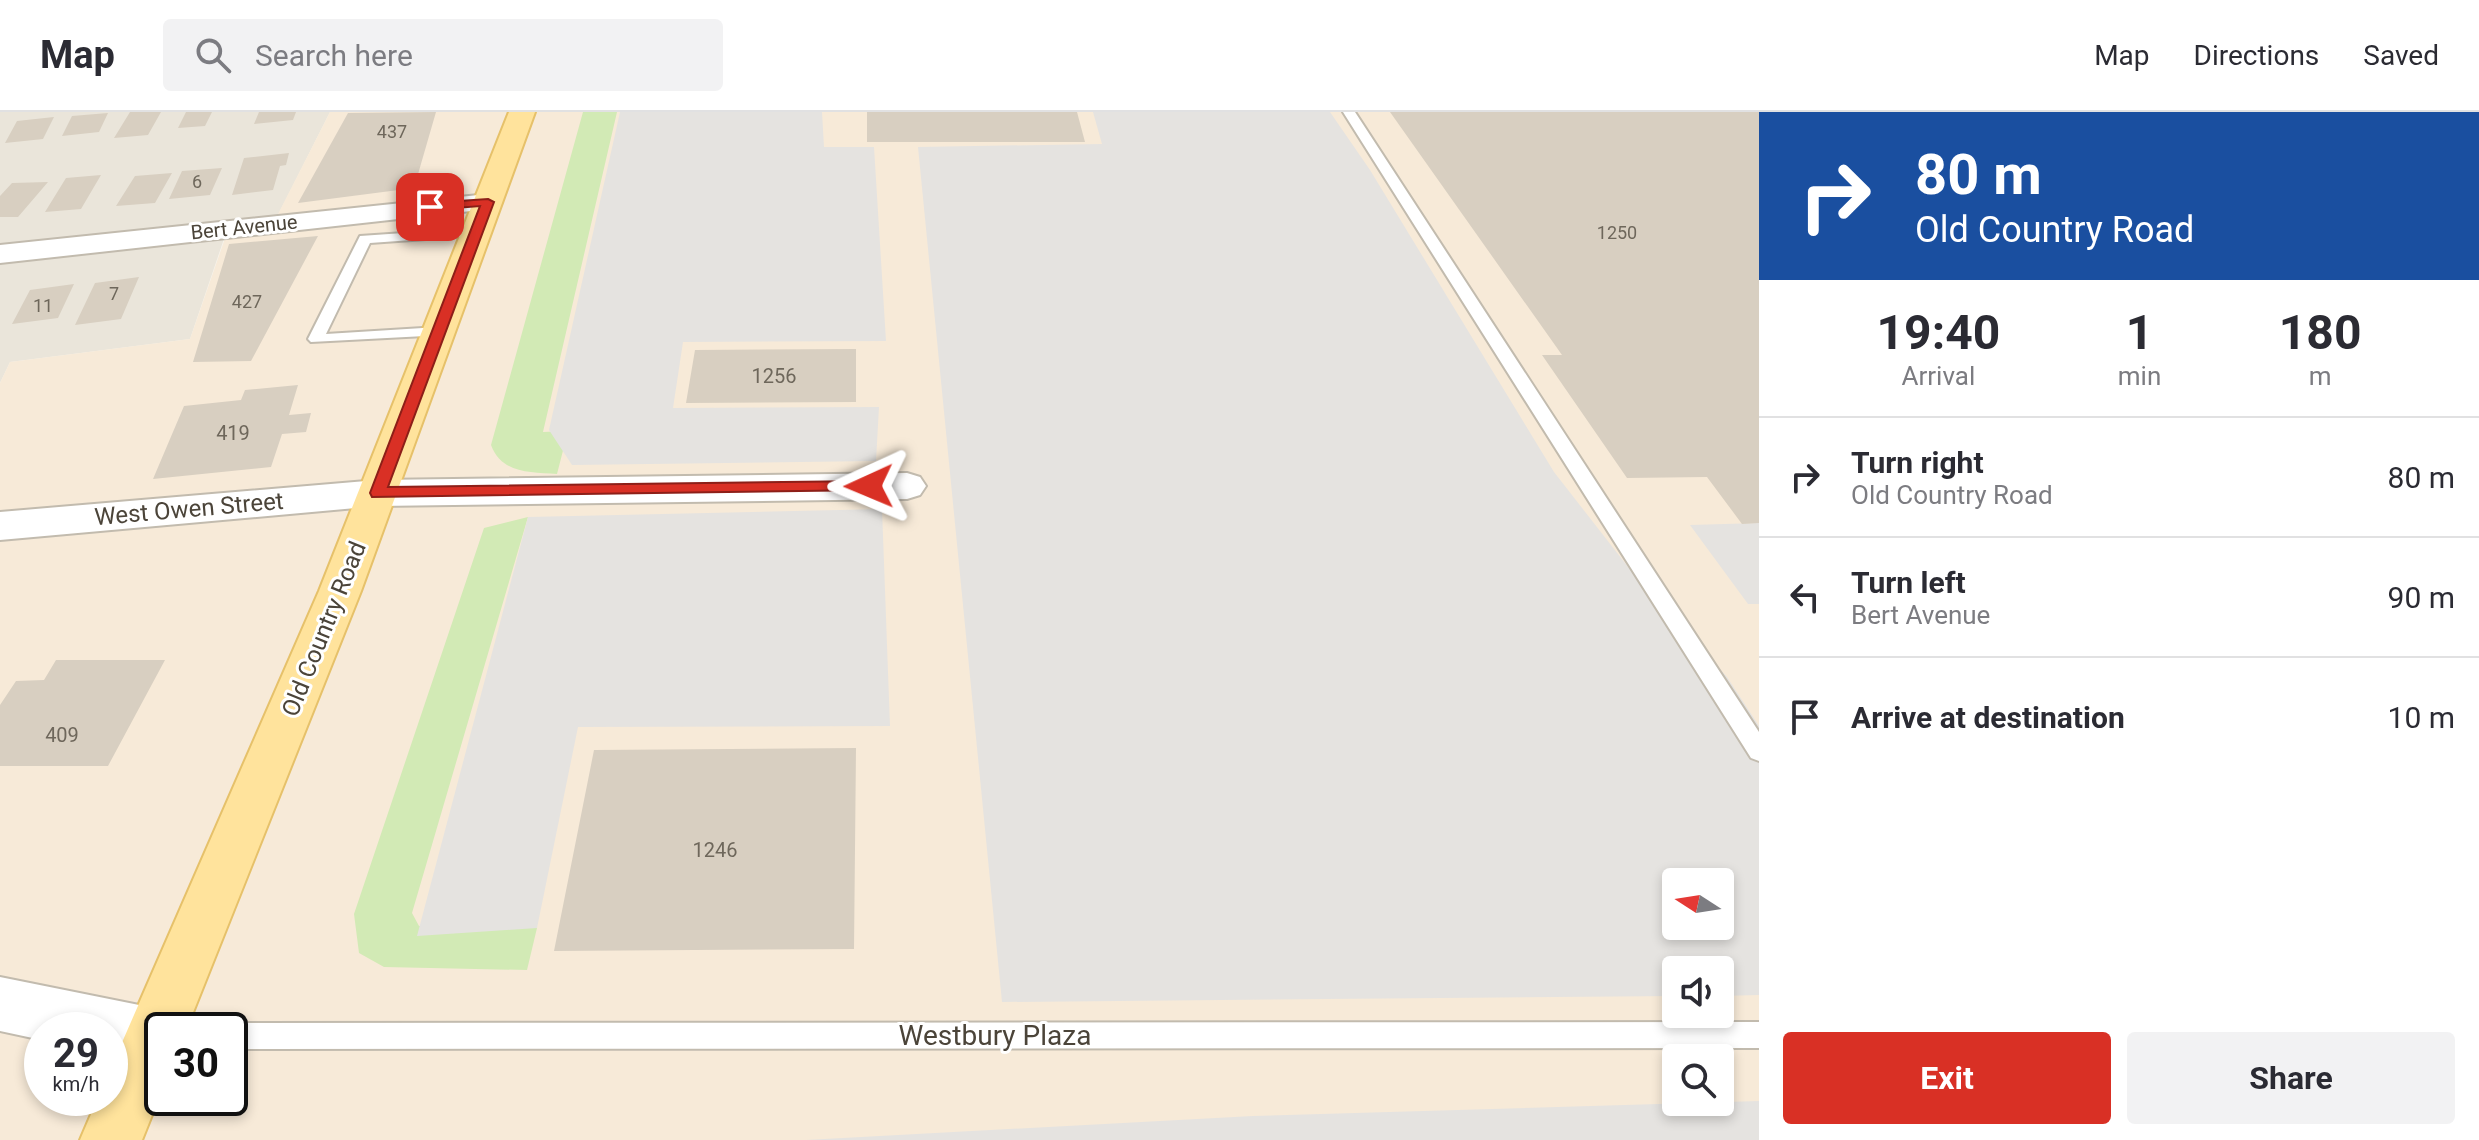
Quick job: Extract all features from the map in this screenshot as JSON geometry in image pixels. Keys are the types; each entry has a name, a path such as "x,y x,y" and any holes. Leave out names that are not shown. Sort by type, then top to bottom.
{"main road":[{"name":"Old Country Road","path":"168,1012 340,591 522,112"},
{"name":"Old Country Road","path":"111,1140 144,1067"}],"street":[{"name":"Bert Avenue","path":"0,254 482,217"},
{"path":"378,493 907,486"},
{"name":"West Owen Street","path":"0,526 378,493"},
{"path":"0,1004 144,1033"}],"lane":[{"path":"1349,112 1759,751"},
{"path":"439,332 316,339 365,239 482,217"},
{"name":"Westbury Plaza","path":"248,1036 1759,1035"}],"shaded area":[{"path":"0,112 330,112 276,219 229,224 190,339 10,362 0,383"},
{"path":"330,112 1759,112 1759,1140 0,1140 0,383 10,362 190,339 230,224 276,218"},
{"path":"620,112 822,112 824,147 874,147 886,341 683,342 673,408 879,407 876,461 572,465 549,430"},
{"path":"1093,112 1330,112 1370,170 1554,472 1632,572 1727,677 1759,726 1759,995 1734,996 1734,956 1662,956 1662,996 1002,1002 918,147 1102,144"},
{"path":"882,509 890,726 578,727 537,928 417,936 528,517"},
{"path":"1759,523 1759,604 1748,604 1690,525"},
{"path":"1759,1101 1759,1140 806,1140 1253,1116 1662,1104 1662,1116 1734,1116 1734,1102"}],"green space":[{"path":"583,112 617,112 543,432 568,431 557,474 527,472 502,461 491,445"},
{"path":"528,517 412,913 419,926 537,928 527,970 384,967 359,953 354,914 484,528"}],"building":[{"path":"130,112 161,112 148,135 114,138"},
{"path":"186,112 212,112 205,126 178,128"},
{"path":"259,112 296,112 293,120 254,124"},
{"path":"436,112 414,188 298,203 348,113"},
{"path":"867,112 1077,112 1085,142 867,142"},
{"path":"1390,112 1759,112 1759,523 1742,524 1707,477 1627,478 1542,355 1562,355"},
{"path":"108,113 99,132 62,136 72,116"},
{"path":"54,117 43,139 5,143 17,121"},
{"path":"289,153 286,165 280,166 273,190 232,195 244,158"},
{"path":"222,168 210,195 169,199 182,171"},
{"path":"172,173 155,203 116,206 135,176"},
{"path":"101,175 81,209 45,212 66,178"},
{"path":"48,182 18,217 0,217 0,196 12,183"},
{"path":"318,236 251,361 193,362 229,244"},
{"path":"139,277 121,319 75,325 95,283"},
{"path":"74,284 58,318 12,324 30,290"},
{"path":"856,349 856,402 686,403 695,350"},
{"path":"298,385 289,415 311,413 306,432 282,434 271,467 153,479 184,406 241,400 245,390"},
{"path":"56,660 165,660 108,766 0,766 0,705 16,681 44,680"},
{"path":"856,748 854,949 554,951 594,750"}],"route":[{"path":"430,207 488,202 378,493 869,486"}]}
